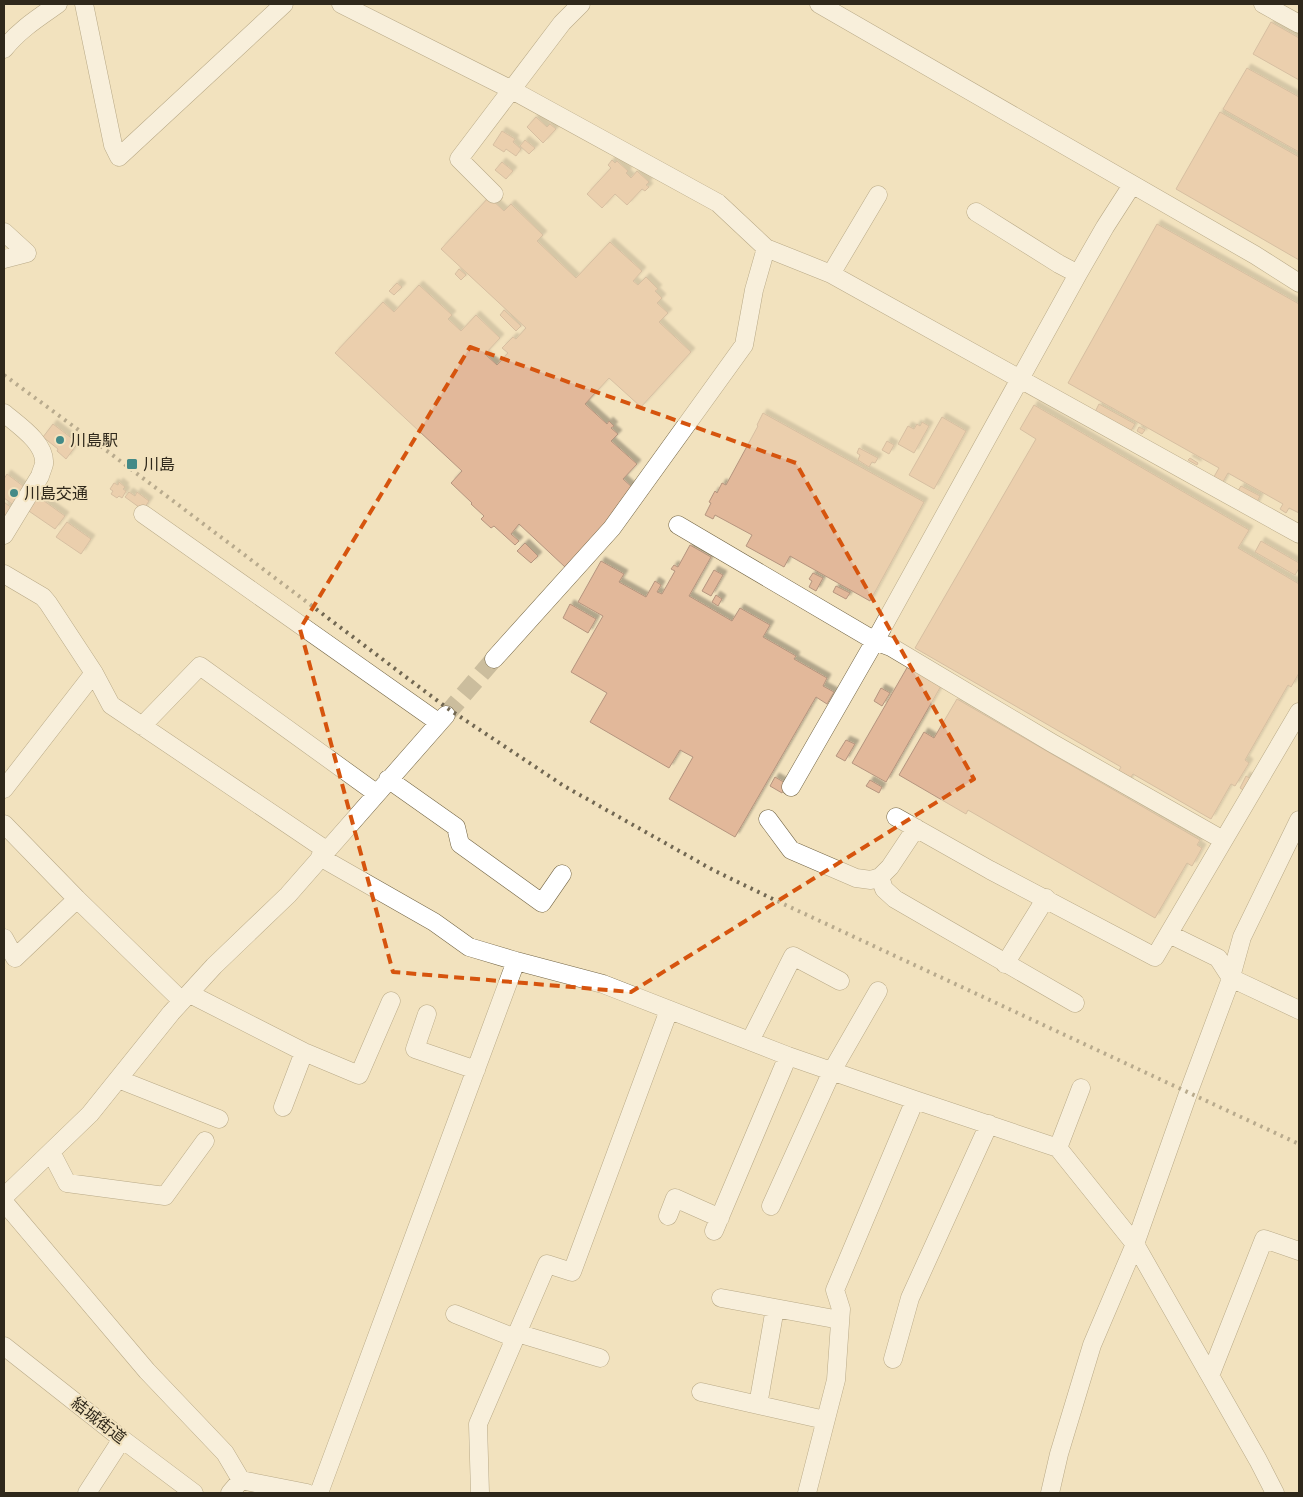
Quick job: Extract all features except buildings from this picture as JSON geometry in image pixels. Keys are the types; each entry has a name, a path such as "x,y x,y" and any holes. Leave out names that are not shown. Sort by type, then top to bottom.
{"street":[{"path":"7,39 58,4"},
{"path":"84,4 113,145 119,158 284,4"},
{"path":"341,4 512,90 718,203 766,248 831,274 1299,534"},
{"path":"494,194 459,159 562,24 581,4"},
{"path":"819,4 1255,255 1299,283"},
{"path":"1263,4 1299,24"},
{"path":"791,787 1078,274 1132,185"},
{"path":"831,274 878,195"},
{"path":"976,212 1078,274"},
{"path":"4,232 26,253 4,258"},
{"path":"494,659 612,528 744,345 754,290 766,248"},
{"path":"4,413 36,443 43,454 44,465 40,476 4,535"},
{"path":"4,1197 90,1114 186,997 214,966 288,895 442,718 143,514"},
{"path":"678,525 874,640 891,646 1052,743 1223,840"},
{"path":"4,574 43,598 94,673 111,705 323,853 434,922 469,947 603,984 788,1056 1058,1148 1135,1244 1275,1493"},
{"path":"142,726 200,666 376,793"},
{"path":"4,789 94,673"},
{"path":"896,817 990,870 1156,956 1299,712"},
{"path":"388,779 456,827 460,844 542,904 562,874"},
{"path":"768,819 791,850 856,878 871,880 880,877 890,867 916,828"},
{"path":"1050,1493 1059,1454 1092,1346 1135,1244 1231,978 1242,937 1299,820"},
{"path":"4,824 77,899 186,997 304,1052 359,1075 391,1001"},
{"path":"880,877 884,890 895,899 988,951 1005,964 1075,1003"},
{"path":"1005,964 1046,898"},
{"path":"4,938 15,958 77,899"},
{"path":"1169,934 1218,958 1231,978 1299,1010"},
{"path":"750,1041 793,956 840,980"},
{"path":"319,1493 516,961"},
{"path":"771,1206 832,1071 878,991"},
{"path":"480,1493 478,1424 547,1264 572,1272 669,1010"},
{"path":"427,1014 415,1049 476,1070"},
{"path":"283,1107 304,1052"},
{"path":"668,1216 675,1198 717,1224 788,1056"},
{"path":"118,1079 220,1119"},
{"path":"1058,1148 1082,1088"},
{"path":"807,1493 836,1380 841,1309 835,1290 915,1100"},
{"path":"893,1359 910,1298 988,1124"},
{"path":"51,1152 67,1183 165,1196 205,1141"},
{"path":"4,1202 147,1371 224,1453 236,1487 307,1493"},
{"path":"1210,1376 1264,1239 1299,1251"},
{"path":"721,1298 840,1320"},
{"path":"758,1404 775,1308"},
{"path":"455,1314 516,1335 600,1358"},
{"name":"結城街道","path":"4,1346 194,1493"},
{"path":"701,1392 826,1420"},
{"path":"87,1493 122,1439"}],"highlighted area":[{"path":"470,347 796,463 974,779 631,992 393,972 300,629"}],"tunnel":[{"path":"446,715 494,659"}],"railway":[{"path":"4,375 447,708 564,786 713,870 1299,1144"}],"place":[{"name":"川島駅","path":"60,440"},
{"name":"川島","path":"132,464"},
{"name":"川島交通","path":"14,493"}]}
